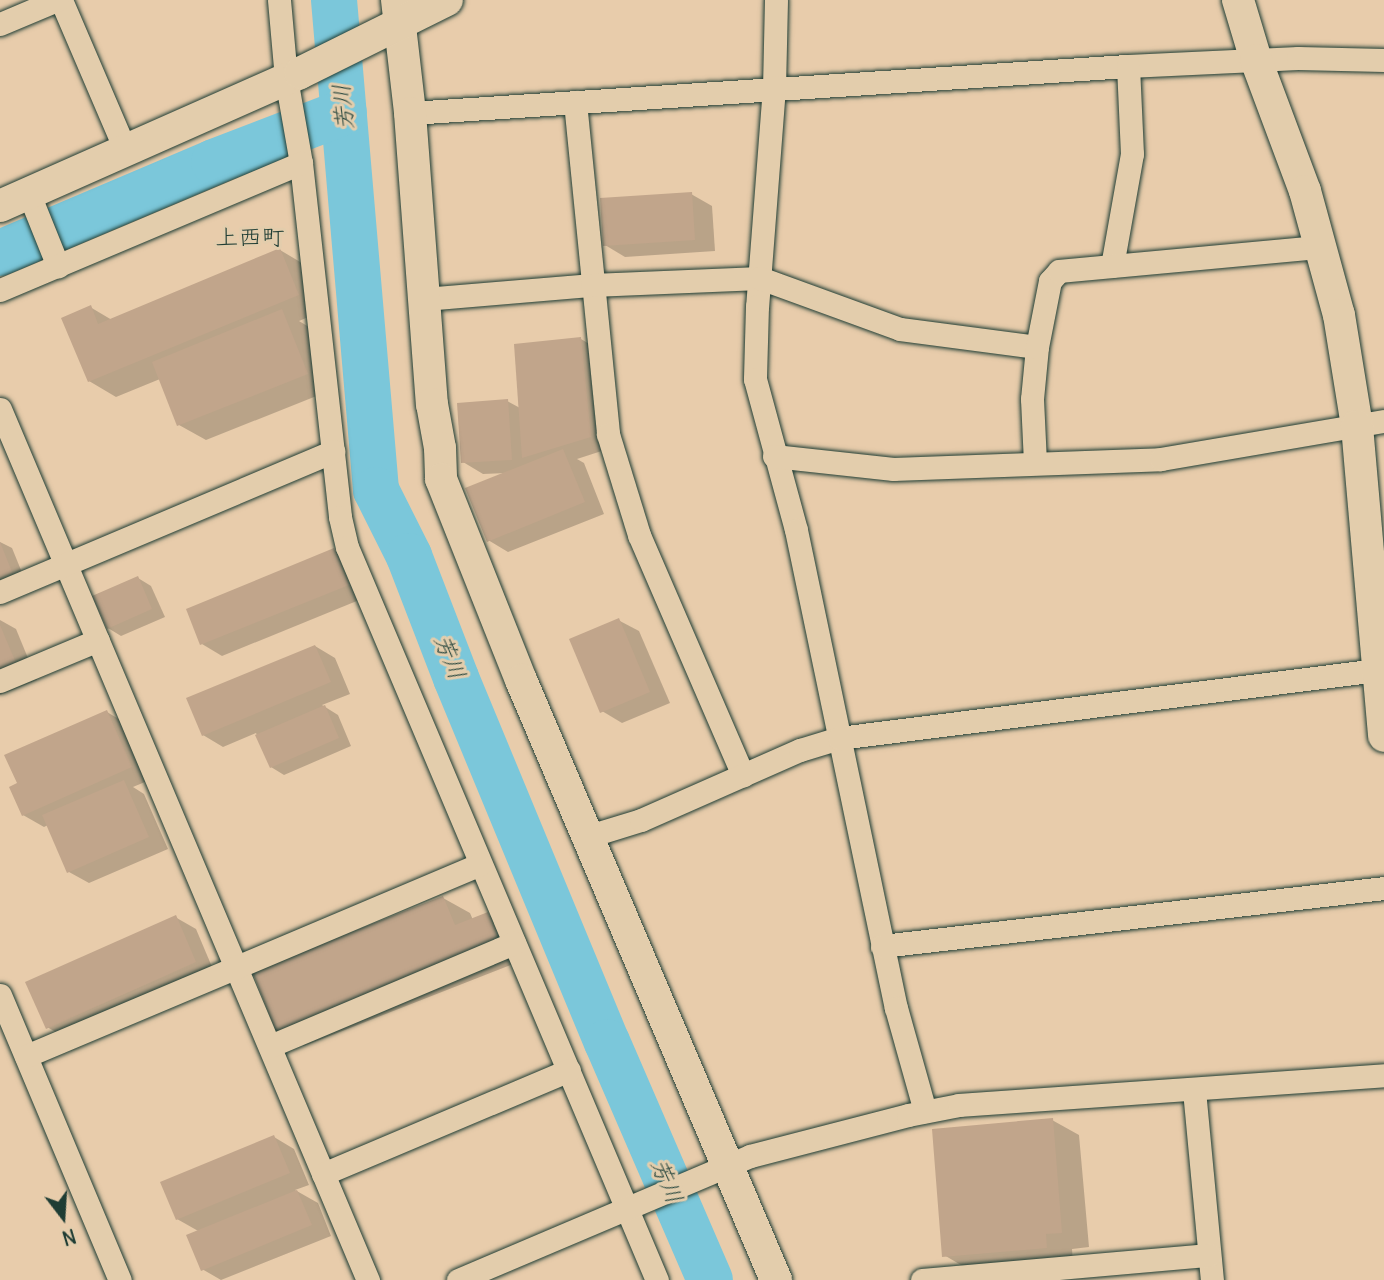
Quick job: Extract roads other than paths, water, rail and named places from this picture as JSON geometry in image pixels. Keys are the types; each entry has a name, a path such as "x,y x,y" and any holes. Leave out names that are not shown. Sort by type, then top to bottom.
{"street":[{"path":"0,24 59,0 126,152"},
{"path":"279,0 293,85 340,517 356,575 569,1070 632,1205 657,1280"},
{"path":"0,206 34,207 126,152 293,85 392,19 447,0"},
{"path":"776,0 774,87 755,379 796,530 882,946 925,1111"},
{"path":"1238,0 1256,60 1305,191 1371,424 1377,670 1384,736"},
{"path":"392,19 410,113 441,479 521,680 589,836 720,1168 776,1280"},
{"path":"410,113 774,87 1128,66 1256,60 1384,60"},
{"path":"1112,266 1132,154 1128,66"},
{"path":"575,102 608,435 635,522 743,775"},
{"path":"0,290 55,260 300,154"},
{"path":"34,207 55,260"},
{"path":"1035,463 1032,399 1037,347 1054,275 1068,269 1320,247"},
{"path":"424,299 592,285 760,278 900,329 1037,347"},
{"path":"0,409 368,1280"},
{"path":"774,456 881,469 1172,458 1371,424"},
{"path":"0,592 333,452"},
{"path":"0,681 98,640"},
{"path":"589,836 640,820 800,750 839,738 1377,670"},
{"path":"14,1046 236,967 480,864"},
{"path":"882,946 1384,888"},
{"path":"270,1046 514,943"},
{"path":"0,995 14,1046 120,1280"},
{"path":"323,1174 569,1070"},
{"path":"458,1280 750,1156 925,1111 959,1105 1384,1075"},
{"path":"1194,1090 1212,1280"},
{"path":"922,1280 1209,1255"}],"waterway":[{"name":"芳川","path":"334,0 376,490 409,556 456,678 607,1042 710,1280"},
{"path":"0,253 214,162 344,112"}],"district":[{"name":"上西町","path":"250,237"}]}
